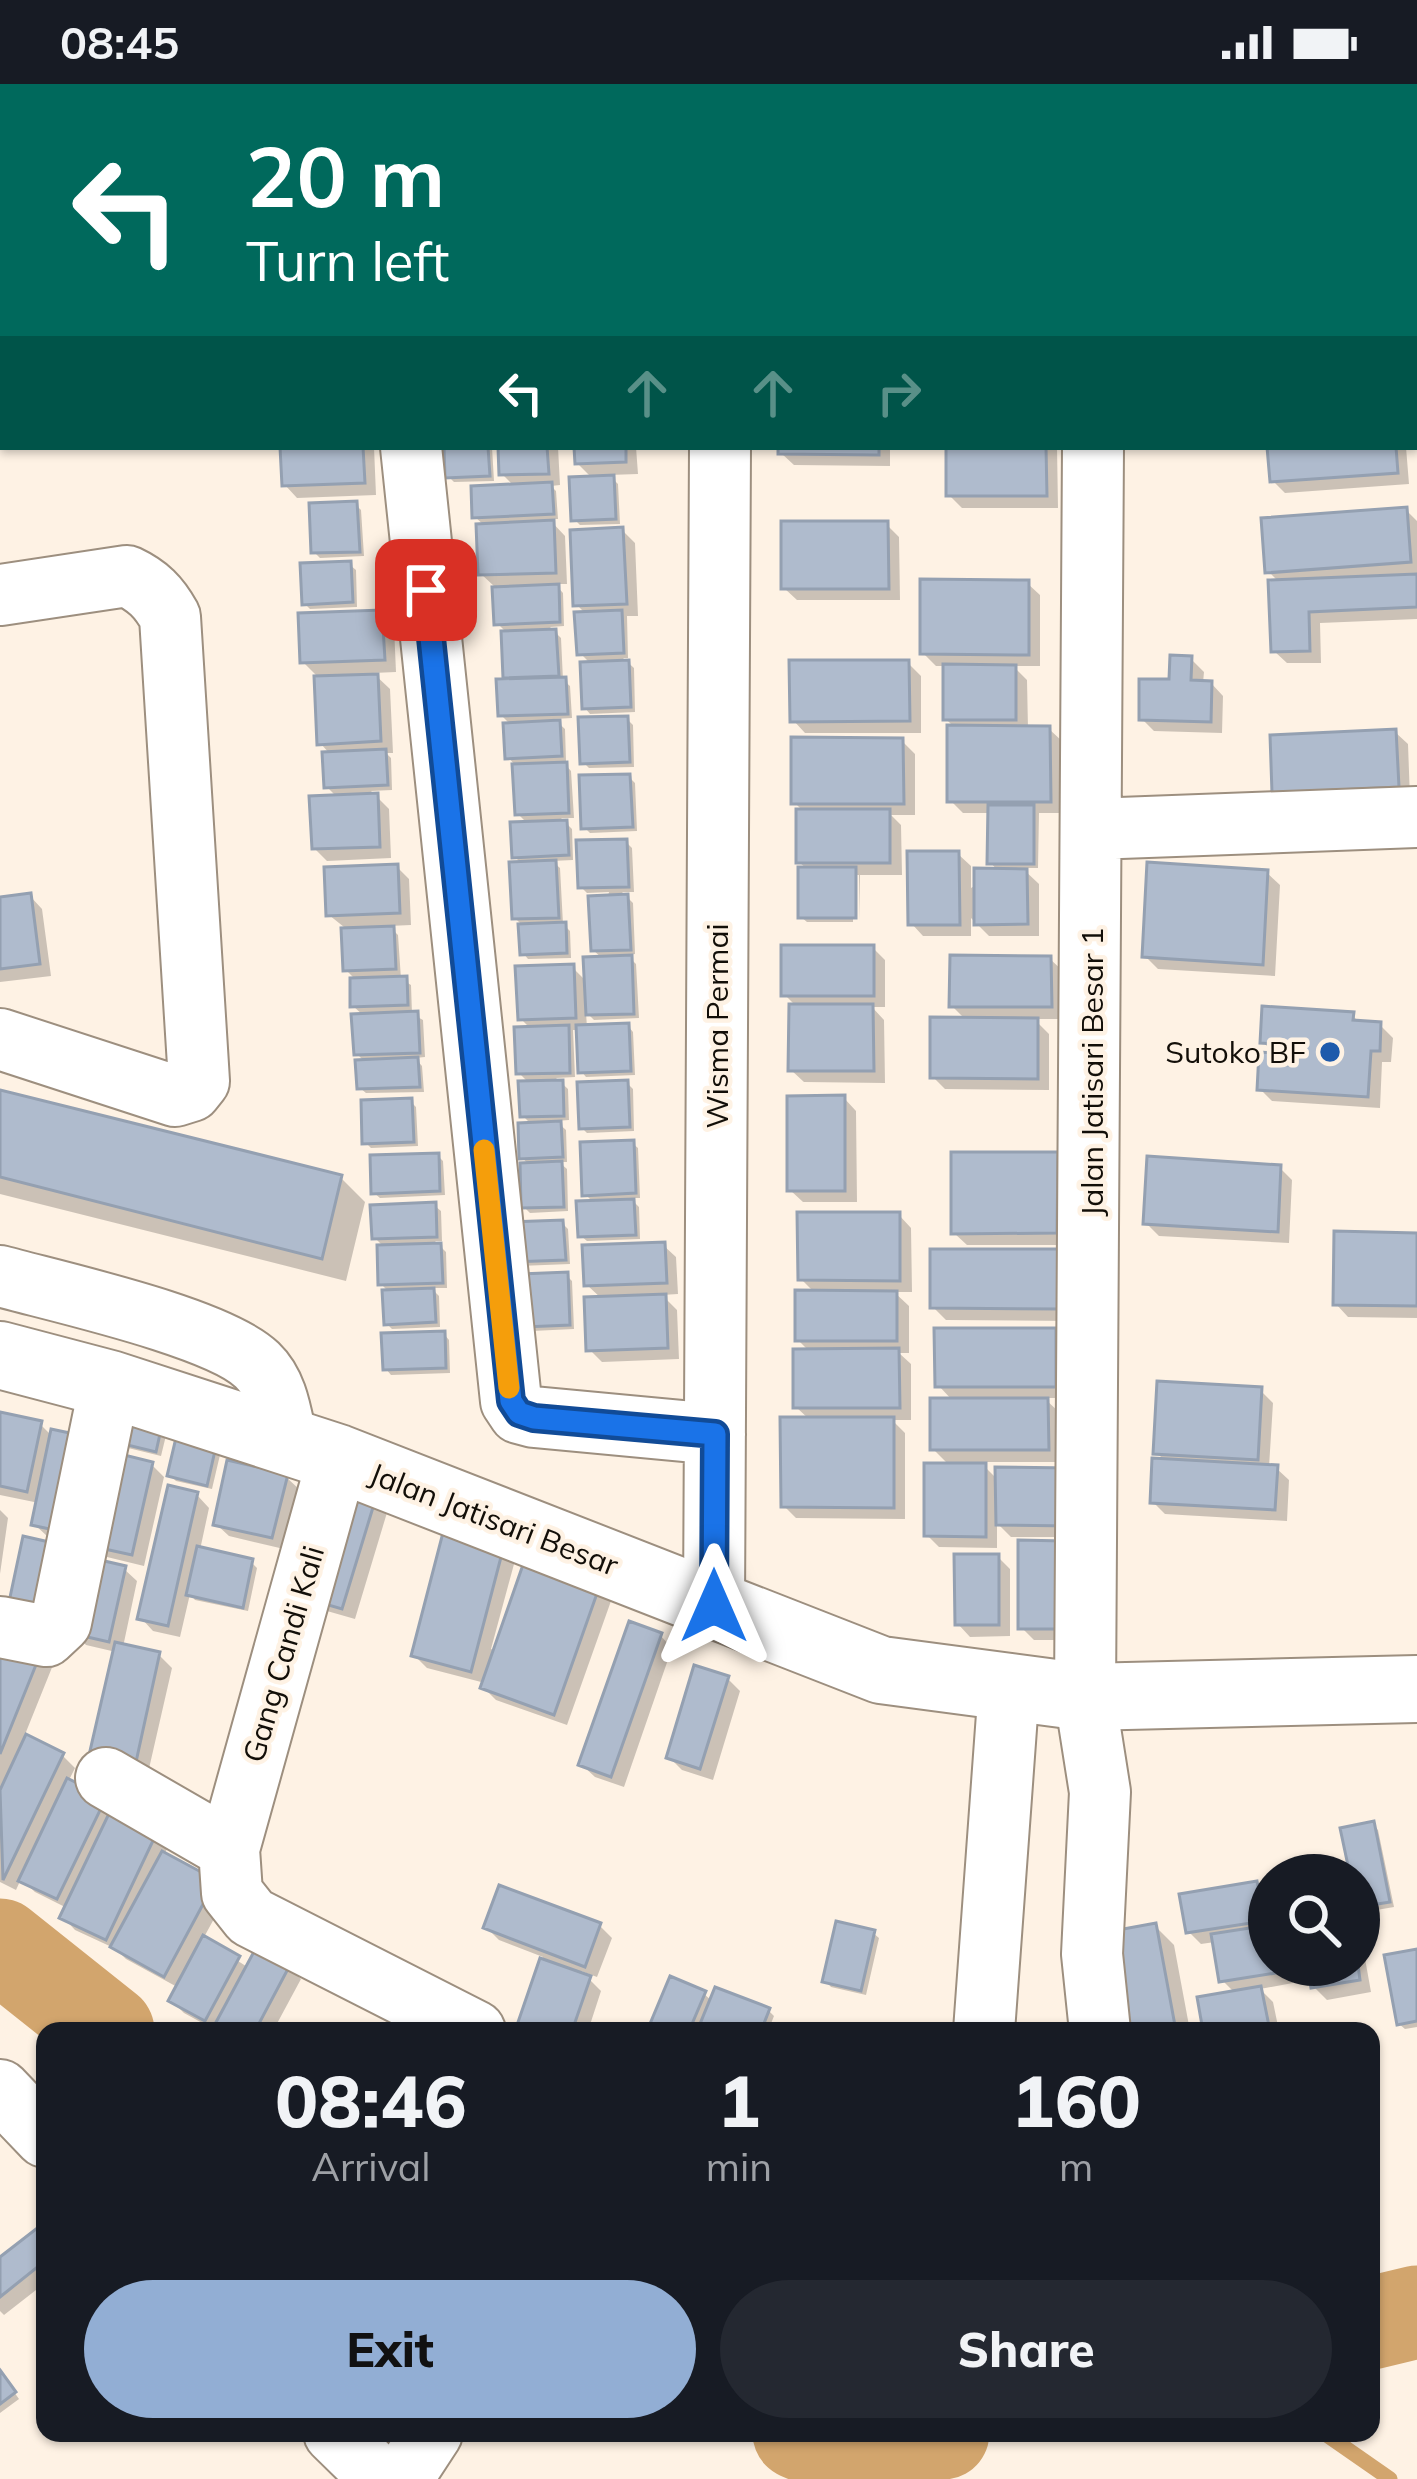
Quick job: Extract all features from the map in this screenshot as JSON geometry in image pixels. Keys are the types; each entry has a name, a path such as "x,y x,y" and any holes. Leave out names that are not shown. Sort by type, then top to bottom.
{"street":[{"path":"411,450 511,1401 519,1413 534,1418 715,1434"},
{"name":"Wisma Permai","path":"714,1606 720,450"},
{"name":"Jalan Jatisari Besar 1","path":"1093,450 1085,1697 1100,1792 1092,1954 1099,2022"},
{"path":"0,595 127,576 145,584 170,617 199,1081 191,1091 175,1096 0,1040"},
{"path":"1094,830 1417,818"},
{"path":"0,1276 238,1349 260,1367 312,1450"},
{"name":"Jalan Jatisari Besar","path":"0,1355 110,1384 312,1450 881,1670 1085,1697 1417,1688"},
{"path":"0,1627 46,1636 61,1622 110,1384"},
{"name":"Gang Candi Kali","path":"229,1849 312,1450"},
{"path":"985,2022 1009,1688"},
{"path":"106,1778 229,1849 232,1893 251,1917 458,2022"},
{"path":"0,2090 36,2128"},
{"path":"343,2442 381,2479"},
{"path":"402,2479 426,2442"}],"building":[{"path":"280,450 363,450 365,483 282,486"},
{"path":"444,450 488,450 490,476 445,478"},
{"path":"498,450 547,450 549,474 499,475"},
{"path":"574,450 626,450 626,462 575,464"},
{"path":"778,450 879,450 879,455 778,454"},
{"path":"946,450 1046,450 1047,496 946,496"},
{"path":"1267,450 1396,450 1398,473 1270,482"},
{"path":"614,475 616,519 571,521 569,477"},
{"path":"552,482 554,514 472,518 471,486"},
{"path":"357,501 360,552 311,553 309,503"},
{"path":"1407,507 1411,562 1265,573 1261,518"},
{"path":"554,520 556,573 478,575 476,524"},
{"path":"781,521 888,521 889,589 781,589"},
{"path":"623,527 627,604 573,606 570,530"},
{"path":"351,561 353,602 302,605 300,563"},
{"path":"1417,574 1417,607 1309,612 1310,651 1271,652 1268,580"},
{"path":"920,579 1029,580 1029,655 920,654"},
{"path":"559,584 560,622 494,625 492,587"},
{"path":"382,610 385,660 300,663 298,613"},
{"path":"622,610 624,653 577,655 574,612"},
{"path":"556,629 559,676 503,678 501,631"},
{"path":"1170,655 1192,656 1191,680 1212,681 1211,722 1139,720 1139,679 1169,679"},
{"path":"629,660 631,707 582,709 580,662"},
{"path":"789,660 909,660 910,721 790,722"},
{"path":"943,664 1016,665 1016,720 943,720"},
{"path":"378,674 381,741 317,745 314,676"},
{"path":"566,677 568,714 498,716 496,679"},
{"path":"628,716 630,762 580,764 578,717"},
{"path":"560,720 562,756 505,759 503,723"},
{"path":"947,725 1050,726 1051,802 947,802"},
{"path":"1396,729 1399,787 1272,793 1270,735"},
{"path":"791,737 903,738 904,804 791,804"},
{"path":"386,749 388,785 324,788 322,752"},
{"path":"567,762 569,813 515,815 512,764"},
{"path":"630,774 633,827 581,829 579,775"},
{"path":"378,793 380,847 312,849 309,796"},
{"path":"988,805 1034,805 1034,864 987,864"},
{"path":"796,809 890,809 890,863 796,863"},
{"path":"567,820 569,855 512,858 510,822"},
{"path":"627,839 629,887 578,888 576,840"},
{"path":"907,851 959,851 960,925 908,925"},
{"path":"556,860 559,918 512,919 509,862"},
{"path":"1147,862 1268,870 1263,965 1142,957"},
{"path":"398,864 400,913 326,916 324,867"},
{"path":"798,867 856,867 856,918 798,918"},
{"path":"974,868 1027,869 1028,924 974,925"},
{"path":"31,893 40,964 0,969 0,897"},
{"path":"628,894 631,950 591,951 588,896"},
{"path":"566,922 567,953 520,955 518,924"},
{"path":"394,926 396,969 343,971 341,928"},
{"path":"781,945 874,945 874,996 781,996"},
{"path":"632,955 634,1014 586,1015 583,957"},
{"path":"950,955 1051,956 1052,1007 949,1007"},
{"path":"574,964 576,1018 518,1020 515,966"},
{"path":"407,976 408,1005 350,1007 350,978"},
{"path":"789,1004 873,1004 874,1071 788,1071"},
{"name":"Sutoko BF","path":"1262,1006 1354,1012 1353,1020 1381,1022 1380,1051 1371,1051 1368,1097 1257,1090 1259,1052 1279,1053 1278,1064 1289,1065 1290,1045 1260,1043"},
{"path":"418,1011 420,1053 354,1055 351,1014"},
{"path":"930,1017 1038,1018 1038,1079 930,1078"},
{"path":"629,1023 631,1071 578,1073 576,1025"},
{"path":"569,1025 570,1073 516,1074 514,1027"},
{"path":"418,1057 420,1087 357,1089 355,1060"},
{"path":"563,1080 564,1116 520,1117 518,1081"},
{"path":"628,1080 630,1127 579,1129 577,1082"},
{"path":"0,1090 342,1175 322,1259 0,1177"},
{"path":"845,1095 845,1191 787,1191 787,1096"},
{"path":"412,1098 414,1142 362,1144 361,1100"},
{"path":"561,1121 563,1157 519,1159 518,1123"},
{"path":"634,1140 636,1193 582,1196 580,1142"},
{"path":"951,1152 1058,1152 1057,1233 951,1234"},
{"path":"439,1153 440,1191 371,1194 370,1155"},
{"path":"1147,1156 1281,1165 1278,1232 1143,1224"},
{"path":"562,1161 564,1207 521,1208 520,1163"},
{"path":"634,1199 636,1235 578,1237 576,1201"},
{"path":"436,1202 437,1237 372,1239 370,1205"},
{"path":"797,1212 900,1212 900,1281 798,1280"},
{"path":"563,1220 566,1260 511,1262 509,1222"},
{"path":"1334,1231 1417,1233 1417,1306 1333,1305"},
{"path":"665,1242 667,1283 584,1286 582,1245"},
{"path":"441,1243 443,1283 378,1285 377,1245"},
{"path":"930,1249 1061,1249 1061,1309 930,1308"},
{"path":"568,1272 570,1325 524,1327 521,1274"},
{"path":"434,1288 436,1322 384,1325 382,1290"},
{"path":"795,1290 897,1291 897,1341 795,1341"},
{"path":"666,1294 668,1348 586,1351 584,1297"},
{"path":"934,1328 1056,1328 1056,1387 935,1387"},
{"path":"445,1331 446,1368 383,1370 381,1333"},
{"path":"899,1348 900,1408 793,1408 793,1349"},
{"path":"1157,1381 1262,1387 1258,1460 1153,1454"},
{"path":"930,1398 1048,1398 1049,1450 930,1450"},
{"path":"124,1401 165,1411 156,1452 115,1442"},
{"path":"0,1412 42,1421 27,1492 0,1486"},
{"path":"780,1417 894,1417 894,1508 781,1507"},
{"path":"179,1425 219,1433 207,1486 167,1476"},
{"path":"51,1429 93,1438 73,1534 31,1525"},
{"path":"112,1452 153,1462 132,1555 91,1546"},
{"path":"1152,1458 1278,1465 1275,1510 1150,1503"},
{"path":"227,1460 288,1474 272,1538 213,1525"},
{"path":"924,1463 986,1463 986,1537 924,1536"},
{"path":"995,1467 1071,1468 1071,1526 996,1525"},
{"path":"346,1481 378,1491 342,1609 311,1600"},
{"path":"168,1485 198,1492 168,1626 137,1619"},
{"path":"446,1521 506,1538 471,1672 411,1656"},
{"path":"23,1536 62,1545 48,1610 9,1602"},
{"path":"1018,1540 1064,1541 1064,1629 1018,1629"},
{"path":"197,1546 253,1559 243,1608 186,1595"},
{"path":"954,1554 999,1554 999,1625 955,1625"},
{"path":"87,1557 126,1566 109,1642 70,1633"},
{"path":"525,1559 600,1585 554,1715 480,1688"},
{"path":"629,1621 662,1633 611,1777 578,1765"},
{"path":"115,1642 160,1652 136,1762 90,1751"},
{"path":"44,1645 0,1754 0,1656"},
{"path":"694,1665 729,1676 700,1769 666,1758"},
{"path":"26,1734 64,1753 3,1880 0,1790"},
{"path":"67,1778 106,1798 57,1899 18,1881"},
{"path":"114,1803 160,1826 106,1940 59,1918"},
{"path":"1374,1821 1390,1902 1380,1904 1380,1854 1346,1854 1340,1828"},
{"path":"162,1851 216,1880 164,1977 110,1947"},
{"path":"1248,1882 1248,1923 1186,1933 1179,1894"},
{"path":"499,1885 601,1923 585,1967 483,1928"},
{"path":"836,1921 875,1930 861,1991 822,1982"},
{"path":"1156,1923 1174,2022 1112,2022 1096,1934"},
{"path":"1248,1928 1248,1977 1219,1982 1211,1934"},
{"path":"203,1935 240,1956 205,2021 168,2001"},
{"path":"257,1946 290,1965 260,2022 216,2022"},
{"path":"1417,1949 1417,2021 1397,2025 1384,1955"},
{"path":"540,1958 591,1976 575,2022 518,2022"},
{"path":"670,1976 706,1991 693,2022 651,2022"},
{"path":"1261,1986 1268,2022 1201,2022 1197,1997"},
{"path":"715,1987 770,2008 765,2022 701,2022"},
{"path":"36,2229 36,2268 0,2297 0,2257"},
{"path":"0,2370 16,2392 0,2404"}],"waterway":[{"path":"0,1945 97,2022"},
{"path":"1380,2321 1417,2312"},
{"path":"820,2442 829,2446 864,2442"},
{"path":"1337,2442 1390,2479"}],"slow traffic":[{"path":"484,1150 509,1388"}],"place":[{"name":"Sutoko BF","path":"1330,1052"}],"route":[{"path":"426,590 511,1401 519,1413 534,1418 715,1434 714,1606"}]}
